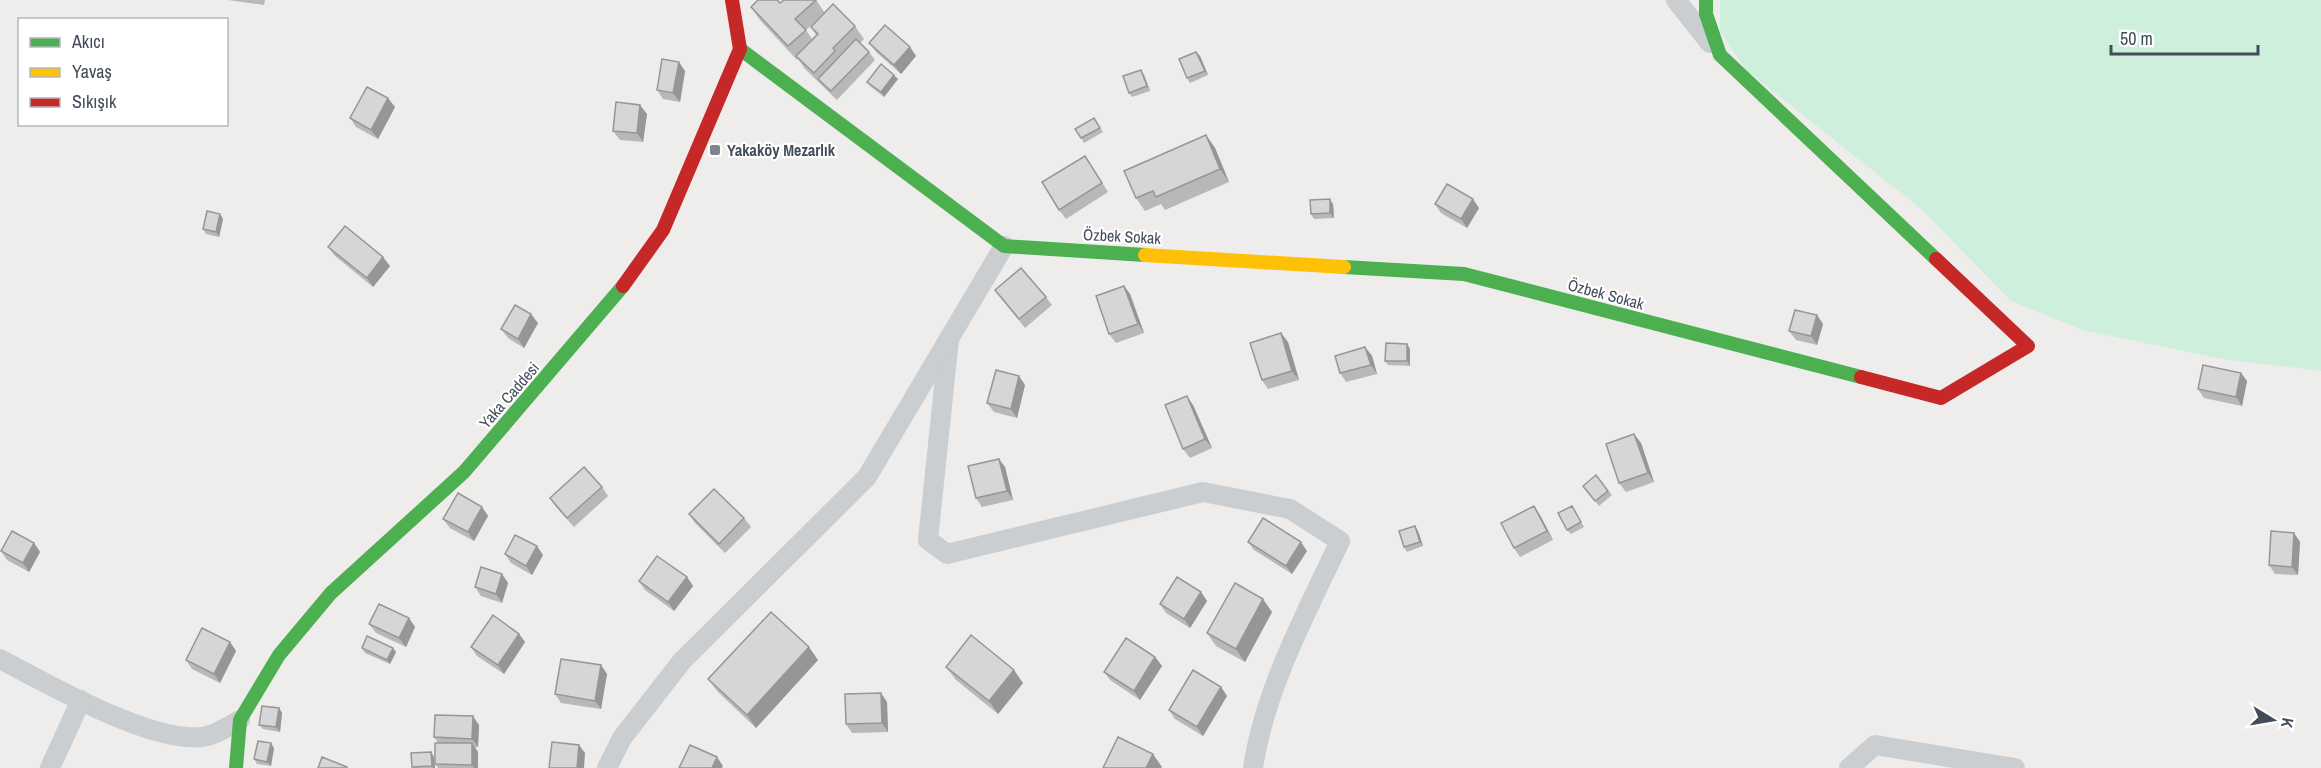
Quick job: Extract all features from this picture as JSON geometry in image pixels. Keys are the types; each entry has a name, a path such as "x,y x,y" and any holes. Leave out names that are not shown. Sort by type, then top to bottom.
{"street":[{"path":"607,768 622,738 682,662 867,477 1004,246 740,49 732,0"},
{"path":"1676,0 1720,55"},
{"name":"Özbek Sokak","path":"1004,246 1464,273 1941,398 2028,346 1720,55 1706,14 1706,0"},
{"name":"Yaka Caddesi","path":"237,768 240,720 279,655 331,594 464,472 618,293 663,230 740,49"},
{"path":"949,339 928,540 946,554 1203,492 1290,509 1340,541 1290,649 1257,743 1253,768"},
{"path":"0,659 81,700 163,735 204,738 240,720"},
{"path":"50,768 81,700"},
{"path":"1849,768 1875,745 2015,768"}],"green space":[{"path":"1720,0 2321,0 2321,371 2222,359 2082,330 2011,301 1920,208 1745,69 1720,31"}],"building":[{"path":"758,0 777,0 780,3 784,0 816,0 795,19 806,30 788,46 751,7"},
{"path":"833,4 855,26 833,48 835,51 814,73 796,56 818,34 811,27"},
{"path":"885,25 910,47 894,65 869,43"},
{"path":"856,39 869,52 831,91 818,79"},
{"path":"1196,52 1205,71 1187,78 1179,59"},
{"path":"662,59 679,62 673,93 657,90"},
{"path":"881,64 894,75 881,92 867,82"},
{"path":"1141,70 1147,86 1129,93 1123,76"},
{"path":"367,87 388,98 371,130 350,118"},
{"path":"616,102 640,105 637,133 613,131"},
{"path":"1094,118 1100,128 1081,138 1075,129"},
{"path":"1206,135 1220,169 1156,197 1153,191 1136,198 1124,171"},
{"path":"1085,156 1102,183 1059,210 1042,182"},
{"path":"1447,184 1473,199 1461,219 1435,204"},
{"path":"1330,199 1330,213 1311,214 1310,200"},
{"path":"207,211 220,214 216,232 203,229"},
{"path":"345,226 383,257 367,278 328,247"},
{"path":"1021,268 1046,297 1019,319 995,290"},
{"path":"1124,286 1138,324 1109,334 1096,296"},
{"path":"515,305 531,314 518,339 501,329"},
{"path":"1795,310 1817,315 1811,336 1789,331"},
{"path":"1281,333 1292,371 1262,380 1250,343"},
{"path":"1386,343 1407,344 1407,361 1385,361"},
{"path":"1365,347 1371,365 1340,373 1335,356"},
{"path":"2203,365 2241,373 2236,397 2198,389"},
{"path":"996,370 1019,376 1011,409 987,403"},
{"path":"1187,396 1205,439 1183,449 1165,405"},
{"path":"1634,434 1648,473 1619,483 1606,444"},
{"path":"999,459 1007,491 976,498 968,466"},
{"path":"584,467 602,487 567,518 550,498"},
{"path":"1596,475 1608,491 1595,501 1583,486"},
{"path":"714,489 744,518 719,544 689,514"},
{"path":"458,493 482,507 468,532 443,519"},
{"path":"1534,506 1547,531 1514,548 1501,523"},
{"path":"1572,506 1581,522 1567,530 1558,513"},
{"path":"1263,518 1301,542 1286,566 1248,542"},
{"path":"1415,526 1420,542 1404,547 1399,531"},
{"path":"12,531 34,543 23,563 1,551"},
{"path":"2271,531 2294,533 2292,567 2269,565"},
{"path":"515,535 537,546 526,566 505,554"},
{"path":"657,556 687,577 668,602 639,581"},
{"path":"481,567 502,574 496,594 475,587"},
{"path":"1177,577 1201,592 1184,619 1160,604"},
{"path":"1235,583 1263,599 1236,649 1207,633"},
{"path":"379,604 409,618 399,638 369,624"},
{"path":"771,612 809,647 747,715 708,679"},
{"path":"493,615 519,634 498,665 471,647"},
{"path":"202,628 230,642 214,674 186,660"},
{"path":"971,635 1014,670 989,701 946,667"},
{"path":"367,636 393,648 387,660 362,648"},
{"path":"1126,638 1155,657 1134,691 1104,672"},
{"path":"561,659 601,665 595,701 555,694"},
{"path":"1193,670 1221,687 1197,727 1169,710"},
{"path":"881,693 882,723 846,724 845,694"},
{"path":"262,706 279,708 276,727 259,725"},
{"path":"435,715 473,716 472,739 434,737"},
{"path":"1118,737 1153,754 1146,768 1103,768"},
{"path":"258,741 271,743 267,762 254,759"},
{"path":"552,742 579,745 577,768 549,768"},
{"path":"435,743 472,743 472,765 435,764"},
{"path":"690,745 717,757 712,768 679,768"},
{"path":"431,752 432,766 412,767 411,753"},
{"path":"322,757 347,767 347,768 318,768"}],"traffic: fast":[{"path":"1706,0 1706,14 1720,55 1936,259"},
{"path":"740,49 1004,246 1145,255"},
{"path":"1344,267 1464,274 1861,377"},
{"path":"236,768 240,720 279,655 331,593 464,472 623,286"}],"traffic: slow":[{"path":"1145,255 1344,267"}],"traffic: jam":[{"path":"623,286 663,230 740,49 732,0"},
{"path":"1861,377 1941,398 2028,346 1936,259"}],"place":[{"name":"Yakaköy Mezarlık","path":"715,150"}]}
